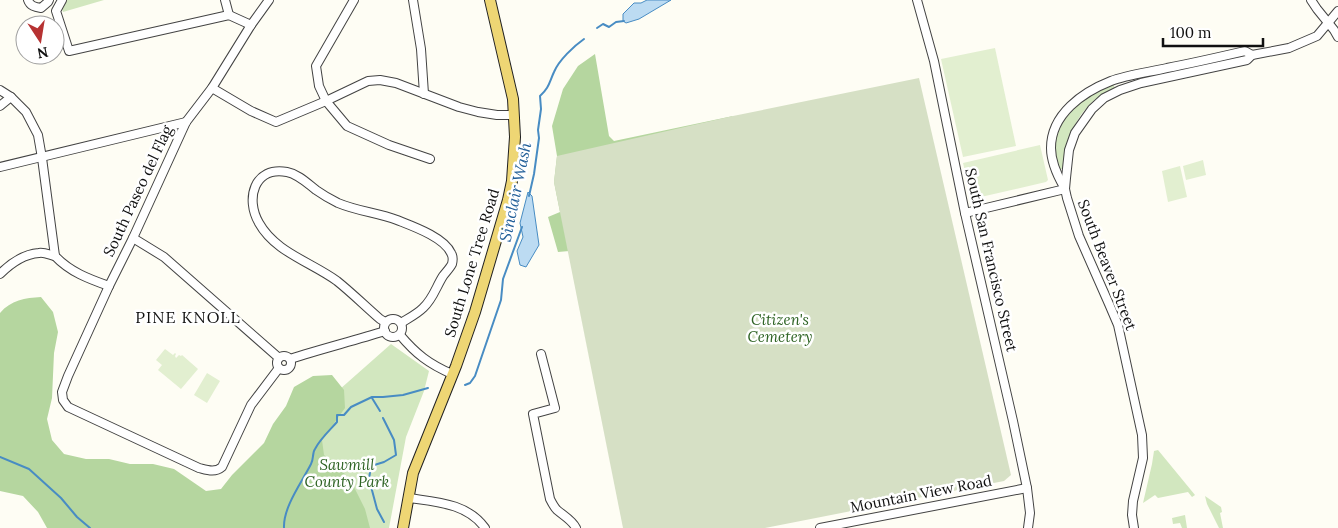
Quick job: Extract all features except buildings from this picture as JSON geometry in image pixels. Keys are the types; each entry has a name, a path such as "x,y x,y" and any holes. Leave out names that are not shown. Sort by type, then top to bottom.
{"main road":[{"name":"South Lone Tree Road","path":"403,528 413,473 475,312 508,200 514,162 513,99 490,0"}],"street":[{"path":"28,0 34,7 41,8 49,0"},
{"path":"62,0 56,11 69,51 229,15 251,25"},
{"path":"225,0 229,15"},
{"name":"South Paseo del Flag","path":"269,0 251,25 212,88 186,122 134,238 109,286 68,376 62,392 63,400 68,407 199,468 211,471 220,469 252,405 279,368"},
{"path":"354,0 316,66 319,86 326,101 347,126 389,145 430,159"},
{"path":"413,0 421,49 424,94"},
{"name":"South San Francisco Street","path":"916,0 934,61 965,213 1028,488 1030,513 1028,528"},
{"path":"1311,0 1338,37"},
{"path":"1065,189 1069,150 1075,134 1092,108 1104,98 1134,85 1247,60 1252,55 1289,48 1317,36 1338,11"},
{"path":"1065,189 1055,171 1051,149 1052,139 1056,125 1068,108 1089,91 1112,80 1245,51 1252,55"},
{"path":"212,88 251,111 276,122 368,81 380,80 396,83 459,107 478,112 514,115"},
{"path":"0,90 11,97 26,112 38,135 55,256"},
{"path":"0,106 11,97"},
{"path":"0,168 186,122"},
{"path":"279,358 284,356 290,359 320,349 344,344 385,326 389,319 396,318 401,323 403,330 400,335 389,336 385,326 380,319 337,282 278,245 265,232 256,219 252,204 254,188 263,176 276,172 293,174 337,202 352,208 382,215 416,228 436,238 448,248 452,256 452,264 442,277 435,293 424,308 401,323"},
{"path":"965,213 1065,189"},
{"name":"South Beaver Street","path":"1065,189 1079,236 1118,325 1142,435 1143,458 1132,509 1134,528"},
{"path":"134,238 164,257 279,358"},
{"path":"0,274 16,260 41,252 55,256 62,264 86,278 109,286"},
{"path":"400,335 420,357 452,374"},
{"path":"541,354 555,408 533,414 550,499 556,509 565,515 576,528"},
{"path":"279,358 277,363 279,368 284,370 291,364 290,359"},
{"name":"Mountain View Road","path":"820,528 1028,488"},
{"path":"408,498 458,507 469,512 485,528"}],"green space":[{"path":"59,0 104,0 63,12"},
{"path":"995,48 1016,146 963,157 941,59"},
{"path":"595,54 609,136 614,141 733,116 592,249 558,252 548,217 560,212 554,182 557,156 552,126 563,89 578,66"},
{"name":"Citizen's Cemetery","path":"919,78 1011,475 1004,481 765,528 623,528 554,182 557,156 733,116"},
{"path":"1113,84 1115,88 1092,102 1079,118 1070,137 1063,169 1060,169 1055,142 1061,125 1074,109 1086,99"},
{"path":"1040,145 1048,180 1046,182 972,199 963,163"},
{"path":"1203,160 1206,175 1186,180 1183,166"},
{"path":"1180,166 1187,197 1168,202 1162,171"},
{"path":"41,297 53,312 58,332 54,353 52,398 47,419 52,440 64,454 86,459 109,459 130,464 153,464 174,469 206,491 221,489 232,475 264,443 273,424 286,406 294,387 313,376 332,375 344,390 345,408 322,440 324,455 338,465 353,485 365,509 370,528 47,528 38,512 23,496 0,491 0,313 9,305 19,300"},
{"name":"Sawmill County Park","path":"391,344 429,371 424,391 406,437 389,528 273,528 322,405"},
{"path":"165,349 173,355 175,353 176,358 182,355 198,369 181,389 158,370 162,365 156,360"},
{"path":"207,373 220,381 207,403 194,395"},
{"path":"1158,450 1195,495 1192,497 1188,492 1158,498 1155,495 1143,503 1154,451"},
{"path":"1205,496 1221,507 1222,512 1220,513 1223,528 1219,528"},
{"path":"1185,515 1187,528 1182,528 1180,523 1173,524 1172,518"}],"water":[{"path":"647,0 671,0 639,19 626,23 623,21 623,14 634,3 641,3"},
{"path":"528,192 532,196 539,245 526,267 520,265 517,251 523,237 520,223"}],"waterway":[{"name":"Sinclair Wash","path":"597,28 603,24 609,27 616,22 624,21"},
{"name":"Sinclair Wash","path":"529,196 539,138 540,96 547,88 559,63 571,49 584,39"},
{"name":"Sinclair Wash","path":"465,385 470,383 475,376 501,300 503,279 522,227"},
{"path":"284,528 290,503 312,462 314,451 322,438 337,422 337,415 344,415 351,407 372,397 403,395 428,388"},
{"path":"372,398 380,411"},
{"path":"383,418 394,440 396,455 384,462 371,466 369,479 377,509 384,522"},
{"path":"0,457 29,469 90,528"}],"district":[{"name":"PINE KNOLL","path":"188,317"}]}
